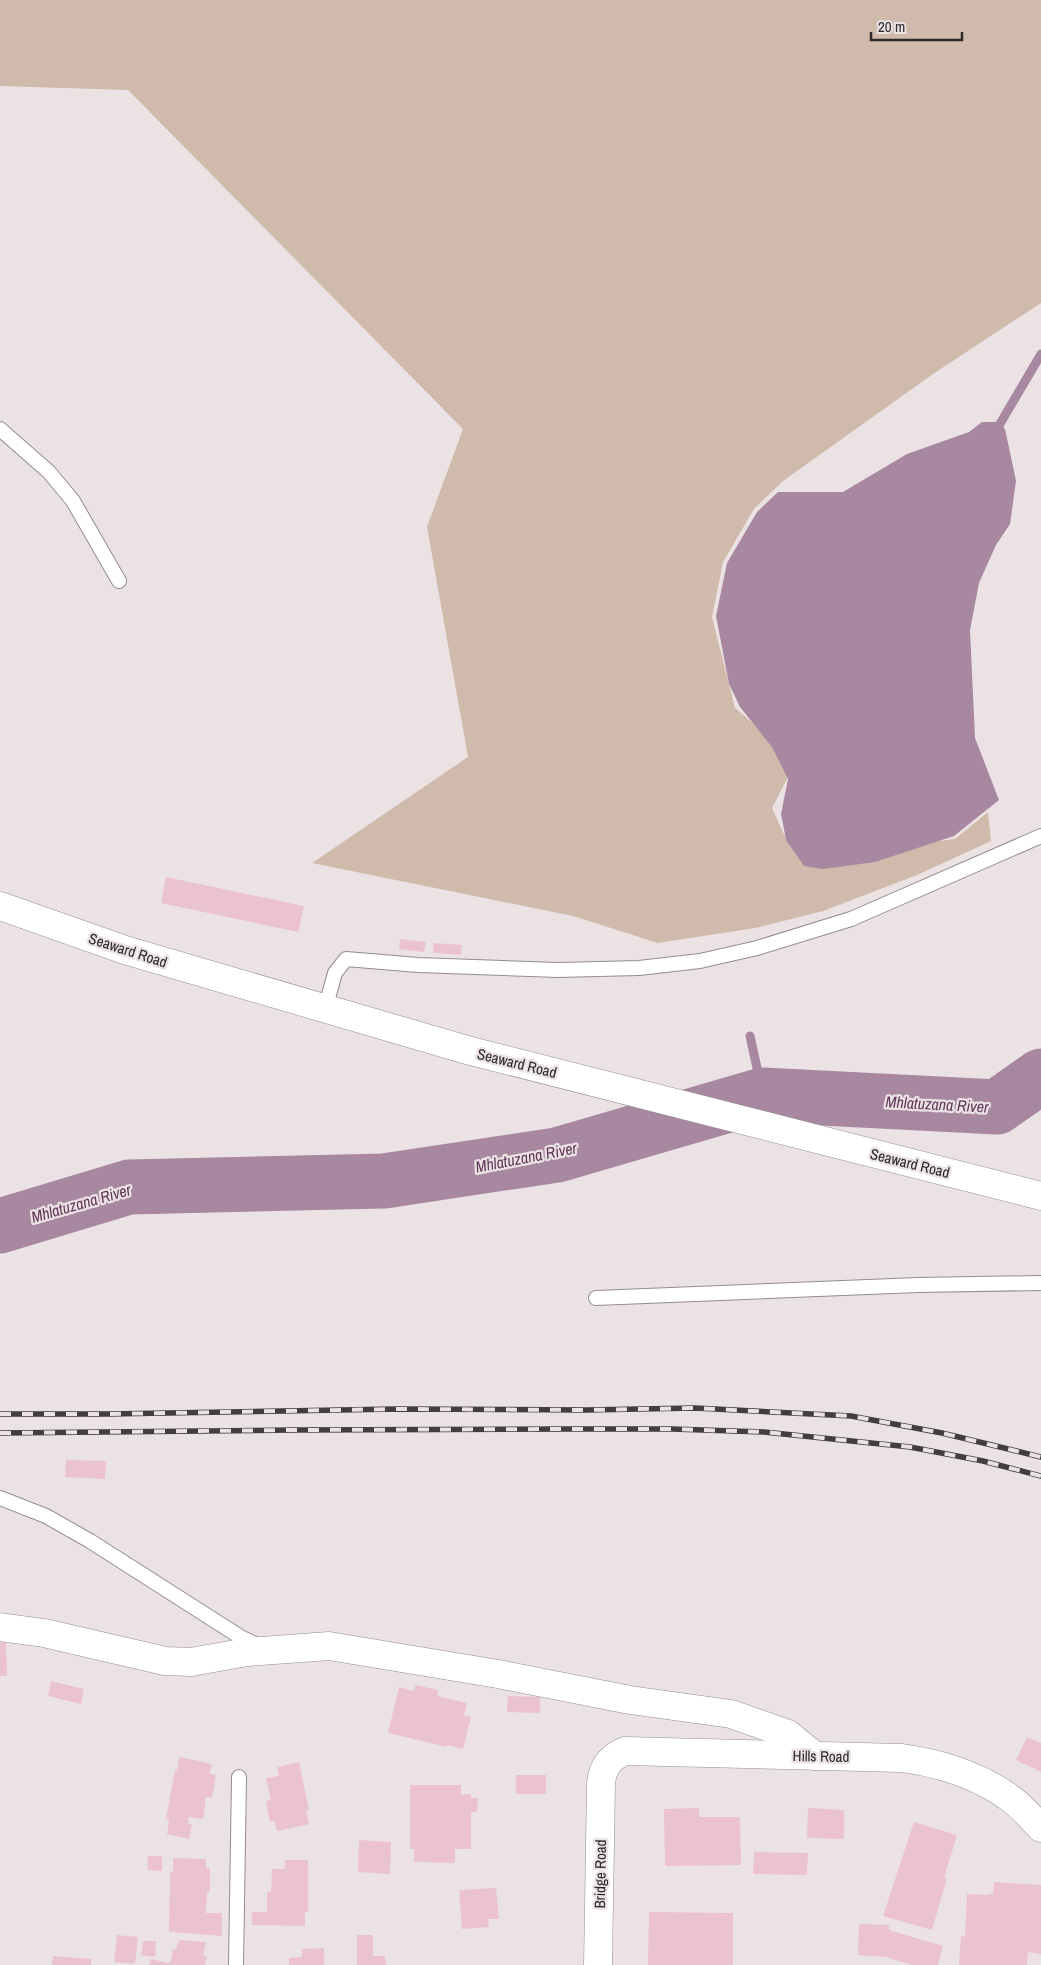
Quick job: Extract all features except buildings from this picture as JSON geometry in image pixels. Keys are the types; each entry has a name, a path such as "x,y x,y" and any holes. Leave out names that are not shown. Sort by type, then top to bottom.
{"street":[{"name":"Seaward Road","path":"0,906 125,950 467,1050 1041,1196"},
{"path":"0,1627 44,1633 165,1661 191,1662 247,1652 329,1646 489,1672 630,1700 731,1714 788,1734 815,1756"},
{"name":"Hills Road","path":"601,1783 603,1772 608,1763 615,1756 625,1751 902,1758 927,1762 975,1778 1008,1796 1041,1828"},
{"name":"Bridge Road","path":"598,1965 601,1783"}],"lane":[{"path":"0,429 49,472 73,501 119,581"},
{"path":"325,1009 335,973 346,959 418,965 558,970 640,968 700,961 757,948 851,920 1041,836"},
{"path":"596,1298 918,1284 1041,1283"},
{"path":"0,1498 46,1516 90,1540 242,1638 270,1650"},
{"path":"236,1965 239,1777"}],"shaded area":[{"path":"0,0 1041,0 1041,303 933,374 783,481 754,509 723,562 712,617 735,708 777,744 789,775 772,808 786,839 815,856 955,839 988,812 991,841 917,875 823,911 755,928 658,943 573,916 312,863 468,757 427,527 463,429 128,90 0,86"},
{"path":"982,422 999,422 1005,429 1016,481 1010,524 996,545 979,583 970,630 975,738 999,800 954,836 875,862 823,869 804,866 786,840 781,814 788,779 772,747 740,707 729,684 716,616 727,563 757,512 778,492 843,492 907,454 969,432"}],"waterway":[{"path":"994,434 1041,354"},
{"path":"750,1036 763,1095"},
{"name":"Mhlatuzana River","path":"0,1226 129,1187 384,1181 557,1155 763,1095 997,1107 1041,1076"}],"railway":[{"path":"0,1414 397,1409 585,1410 695,1408 851,1416 942,1433 1041,1457"},
{"path":"0,1433 568,1429 672,1429 764,1432 910,1447 983,1461 1041,1476"}]}
